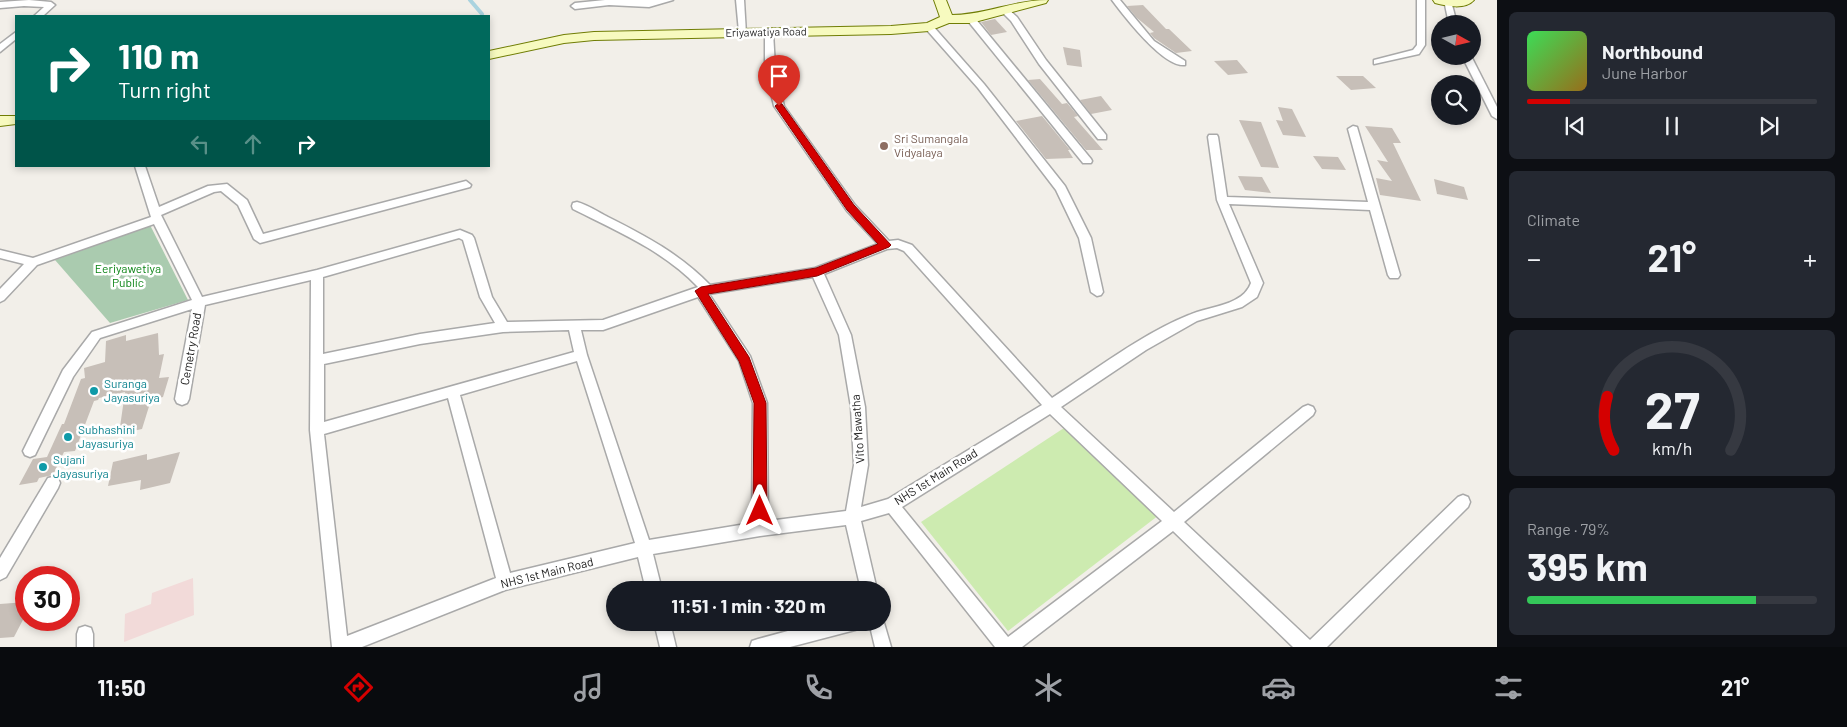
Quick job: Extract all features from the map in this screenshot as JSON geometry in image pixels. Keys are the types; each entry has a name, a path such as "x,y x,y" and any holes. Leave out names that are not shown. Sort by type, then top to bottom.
{"street":[{"path":"575,6 609,2 649,4 669,0"},
{"path":"740,0 742,32"},
{"path":"940,0 947,19"},
{"name":"Eriyawatiya Road","path":"490,55 564,39 622,34 891,30 930,27 947,19 971,19 1042,0"},
{"path":"1116,0 1152,43 1182,63"},
{"path":"1377,62 1416,52 1421,45 1421,0"},
{"path":"1443,1 1459,3 1468,0"},
{"path":"0,5 25,1 51,5 39,15"},
{"path":"1443,1 1449,15"},
{"path":"1004,10 1014,19 1042,62 1102,137"},
{"path":"971,19 1088,161"},
{"path":"930,27 981,86 1061,189 1085,238 1097,292"},
{"path":"769,32 770,66 779,106 850,208 886,245"},
{"path":"0,49 15,36"},
{"path":"1471,65 1497,116"},
{"path":"0,121 15,120"},
{"path":"1353,129 1394,275"},
{"name":"NHS 1st Main Road","path":"341,647 505,582 644,548 760,529 852,517 892,505 1051,406 1141,346 1193,318 1238,304 1253,294 1258,283 1222,200 1213,137"},
{"name":"Cemetry Road","path":"140,167 156,216 199,302 182,399"},
{"path":"0,297 33,262 156,216 212,189 223,187 243,203 260,239 466,185"},
{"path":"1222,200 1374,206"},
{"path":"577,206 661,250 695,275 744,360 760,403 760,529"},
{"path":"30,451 68,374 96,335 199,302 317,274 460,234 468,238 486,297 503,327"},
{"path":"317,360 420,339 503,327 603,325 704,291 817,272 886,245 898,244 908,248 1051,406 1305,647"},
{"path":"0,254 33,262"},
{"name":"Vito Mawatha","path":"817,272 845,335 858,407 861,465 852,517 867,581"},
{"path":"317,274 317,430 341,647"},
{"path":"574,326 581,355 644,548 652,581"},
{"path":"317,430 581,355"},
{"path":"453,392 505,582"},
{"path":"892,505 1007,647 1173,522 1308,411"},
{"path":"0,572 53,483"},
{"path":"1315,647 1463,502"},
{"path":"664,631 668,647"},
{"path":"758,647 820,631"},
{"path":"879,631 883,647"}],"shaded area":[{"path":"193,578 194,615 124,642 125,614 151,604 152,593"}],"green space":[{"name":"Eeriyawetiya Public","path":"150,225 188,300 110,323 55,260"},
{"path":"1067,426 1159,515 1008,631 921,522"}],"building":[{"path":"1143,5 1166,29 1169,29 1192,51 1176,53 1154,38 1150,33 1154,32 1137,18 1127,6"},
{"path":"995,19 1007,32 991,35 981,22"},
{"path":"1063,47 1080,50 1082,67 1067,65"},
{"path":"1237,60 1248,73 1228,75 1214,61"},
{"path":"1336,76 1363,76 1376,88 1351,90"},
{"path":"1040,79 1062,104 1067,103 1078,116 1074,117 1103,150 1086,150 1028,80"},
{"path":"1101,96 1112,110 1091,114 1080,100"},
{"path":"1278,107 1292,109 1306,137 1283,135 1276,120 1283,121"},
{"path":"1042,116 1070,150 1068,150 1073,158 1046,159 1016,121"},
{"path":"1239,120 1261,122 1279,168 1261,167"},
{"path":"1365,126 1392,128 1401,143 1393,143 1421,201 1380,195 1376,178 1392,181 1377,160 1388,162"},
{"path":"1313,156 1338,157 1346,170 1322,169"},
{"path":"1238,176 1262,177 1271,193 1245,190"},
{"path":"1434,179 1464,187 1468,200 1437,194"},
{"path":"158,333 159,355 164,354 159,378 169,377 163,397 151,400 142,429 119,434 125,392 99,398 94,401 75,451 64,452 53,475 39,478 37,482 19,485 33,459 47,457 62,424 64,424 81,379 85,378 84,368 105,362 106,341 126,335 126,341"},
{"path":"180,452 170,483 140,490 141,480 108,486 113,462 147,454 147,460"},
{"path":"15,603 15,631 17,631 14,637 0,638 0,604"}],"waterway":[{"path":"470,0 482,14"}],"place":[{"name":"Sri Sumangala Vidyalaya","path":"884,146"},
{"name":"Suranga Jayasuriya","path":"94,391"},
{"name":"Subhashini Jayasuriya","path":"68,437"},
{"name":"Sujani Jayasuriya","path":"43,467"}],"route":[{"path":"760,511 760,403 744,360 701,291 817,272 886,245 850,208 779,106"}]}
